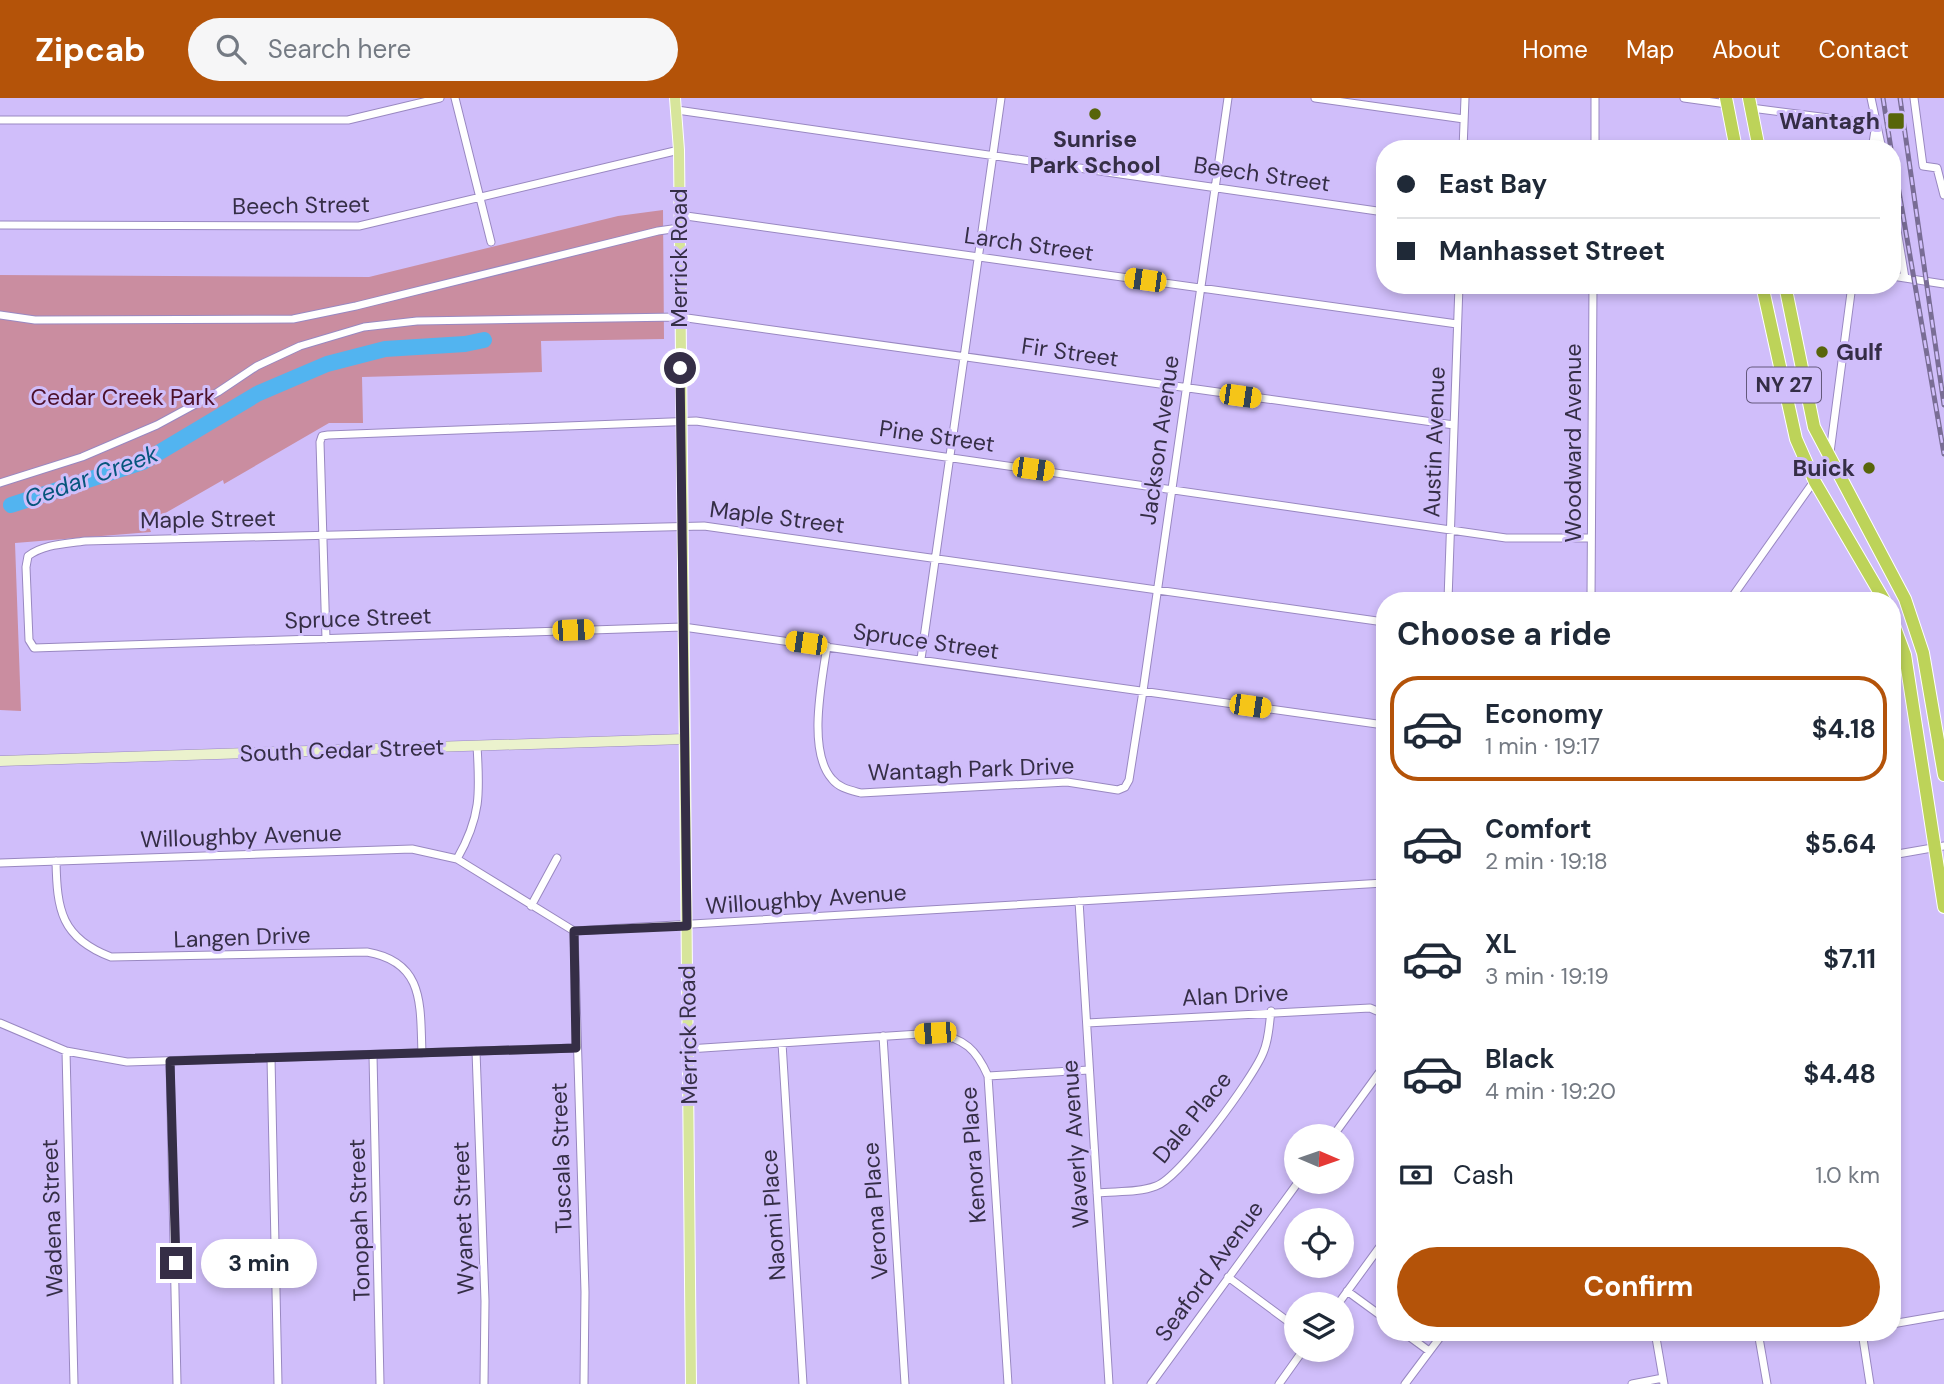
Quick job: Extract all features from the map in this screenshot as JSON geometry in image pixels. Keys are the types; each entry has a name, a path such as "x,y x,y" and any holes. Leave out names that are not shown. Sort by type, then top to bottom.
{"highway":[{"path":"1727,101 1734,140"},
{"path":"1750,103 1757,140"},
{"name":"NY 27","path":"1764,294 1796,439 1880,592"},
{"name":"NY 27","path":"1787,294 1814,427 1829,460 1905,599 1923,653 1944,775"},
{"path":"1901,644 1939,846 1944,907"}],"main road":[{"name":"Merrick Road","path":"675,98 679,150 691,1384"}],"street":[{"path":"0,120 348,120 440,98"},
{"path":"455,98 491,242"},
{"path":"922,659 1001,98"},
{"name":"Jackson Avenue","path":"1125,787 1129,780 1143,691 1227,98"},
{"path":"1315,98 1464,119"},
{"path":"1463,140 1465,98"},
{"path":"1595,98 1595,140"},
{"path":"1684,98 1727,101"},
{"path":"1871,98 1880,140"},
{"path":"1914,98 1923,166 1937,168 1944,195"},
{"path":"1750,103 1876,124"},
{"name":"Beech Street","path":"677,110 1376,211"},
{"path":"1873,140 1876,124"},
{"name":"Beech Street","path":"0,225 359,226 679,150"},
{"name":"Larch Street","path":"679,215 1457,324"},
{"path":"0,315 35,320 293,319 356,306 658,230 679,228"},
{"path":"1901,254 1905,278"},
{"path":"1901,277 1944,284"},
{"name":"Austin Avenue","path":"1448,592 1459,294"},
{"name":"Woodward Avenue","path":"1591,592 1593,294"},
{"path":"1736,592 1829,460 1851,294"},
{"name":"Fir Street","path":"0,483 82,457 157,425 218,392 257,366 300,346 345,332 417,321 680,317 1454,425"},
{"name":"Pine Street","path":"322,535 320,442 323,436 680,422 950,457 1506,538 1591,538"},
{"name":"Maple Street","path":"41,648 34,648 29,640 27,556 51,545 85,541 704,526 1376,621"},
{"path":"322,535 326,639"},
{"name":"Spruce Street","path":"41,648 683,627 1376,724"},
{"name":"Wantagh Park Drive","path":"827,646 819,699 820,757 834,782 845,789 860,793 1067,782 1118,789 1125,787"},
{"name":"South Cedar Street","path":"0,761 684,738"},
{"path":"457,859 472,832 480,800 477,746"},
{"path":"1901,853 1939,846"},
{"name":"Willoughby Avenue","path":"0,863 412,849 457,859 574,931 1376,883"},
{"path":"531,906 557,858"},
{"name":"Langen Drive","path":"56,861 57,897 63,918 75,936 92,950 111,957 367,952 385,956 402,966 413,980 420,999 422,1053"},
{"name":"Waverly Avenue","path":"1079,901 1109,1384"},
{"name":"Tuscala Street","path":"574,931 585,1292 584,1384"},
{"name":"Alan Drive","path":"1087,1023 1270,1011 1370,1008 1376,1011"},
{"name":"Dale Place","path":"1097,1193 1157,1186 1171,1177 1258,1064 1268,1038 1270,1011"},
{"path":"0,1023 66,1051 109,1061 576,1048"},
{"name":"Kenora Place","path":"688,1049 935,1033 957,1037 978,1054 988,1076 1007,1384"},
{"name":"Verona Place","path":"883,1037 905,1384"},
{"name":"Naomi Place","path":"782,1043 803,1384"},
{"name":"Wadena Street","path":"66,1051 74,1384"},
{"name":"Wyanet Street","path":"476,1051 485,1301 485,1384"},
{"name":"Tonopah Street","path":"373,1055 380,1384"},
{"path":"271,1058 278,1384"},
{"path":"170,1061 177,1384"},
{"path":"988,1076 1089,1070"},
{"path":"1342,1124 1376,1077"},
{"name":"Seaford Avenue","path":"1151,1384 1289,1194"},
{"path":"1376,1252 1347,1291 1376,1312"},
{"path":"1228,1277 1284,1318"},
{"path":"1901,1322 1944,1315"},
{"path":"1415,1341 1429,1351"},
{"path":"1405,1384 1437,1341"},
{"path":"1632,1384 1663,1381 1656,1341"},
{"path":"1760,1341 1767,1384"},
{"path":"1863,1341 1870,1384"},
{"path":"1279,1384 1295,1362"}],"green space":[{"name":"Cedar Creek Park","path":"663,210 664,339 541,341 542,372 362,377 363,423 329,423 224,484 223,480 148,523 151,532 15,543 21,711 0,710 0,275 369,277 618,216"}],"waterway":[{"name":"Cedar Creek","path":"11,505 143,462 257,394 327,364 385,349 465,344 484,340"}],"railway":[{"path":"1883,98 1890,140"},
{"path":"1900,98 1944,405"},
{"path":"1901,203 1944,454"}],"place":[{"name":"Sunrise Park School","path":"1095,114"},
{"name":"Wantagh","path":"1896,121"},
{"name":"Gulf","path":"1822,352"},
{"name":"Buick","path":"1869,468"}],"route":[{"path":"176,1263 170,1061 576,1048 574,931 687,926 680,368"}]}
